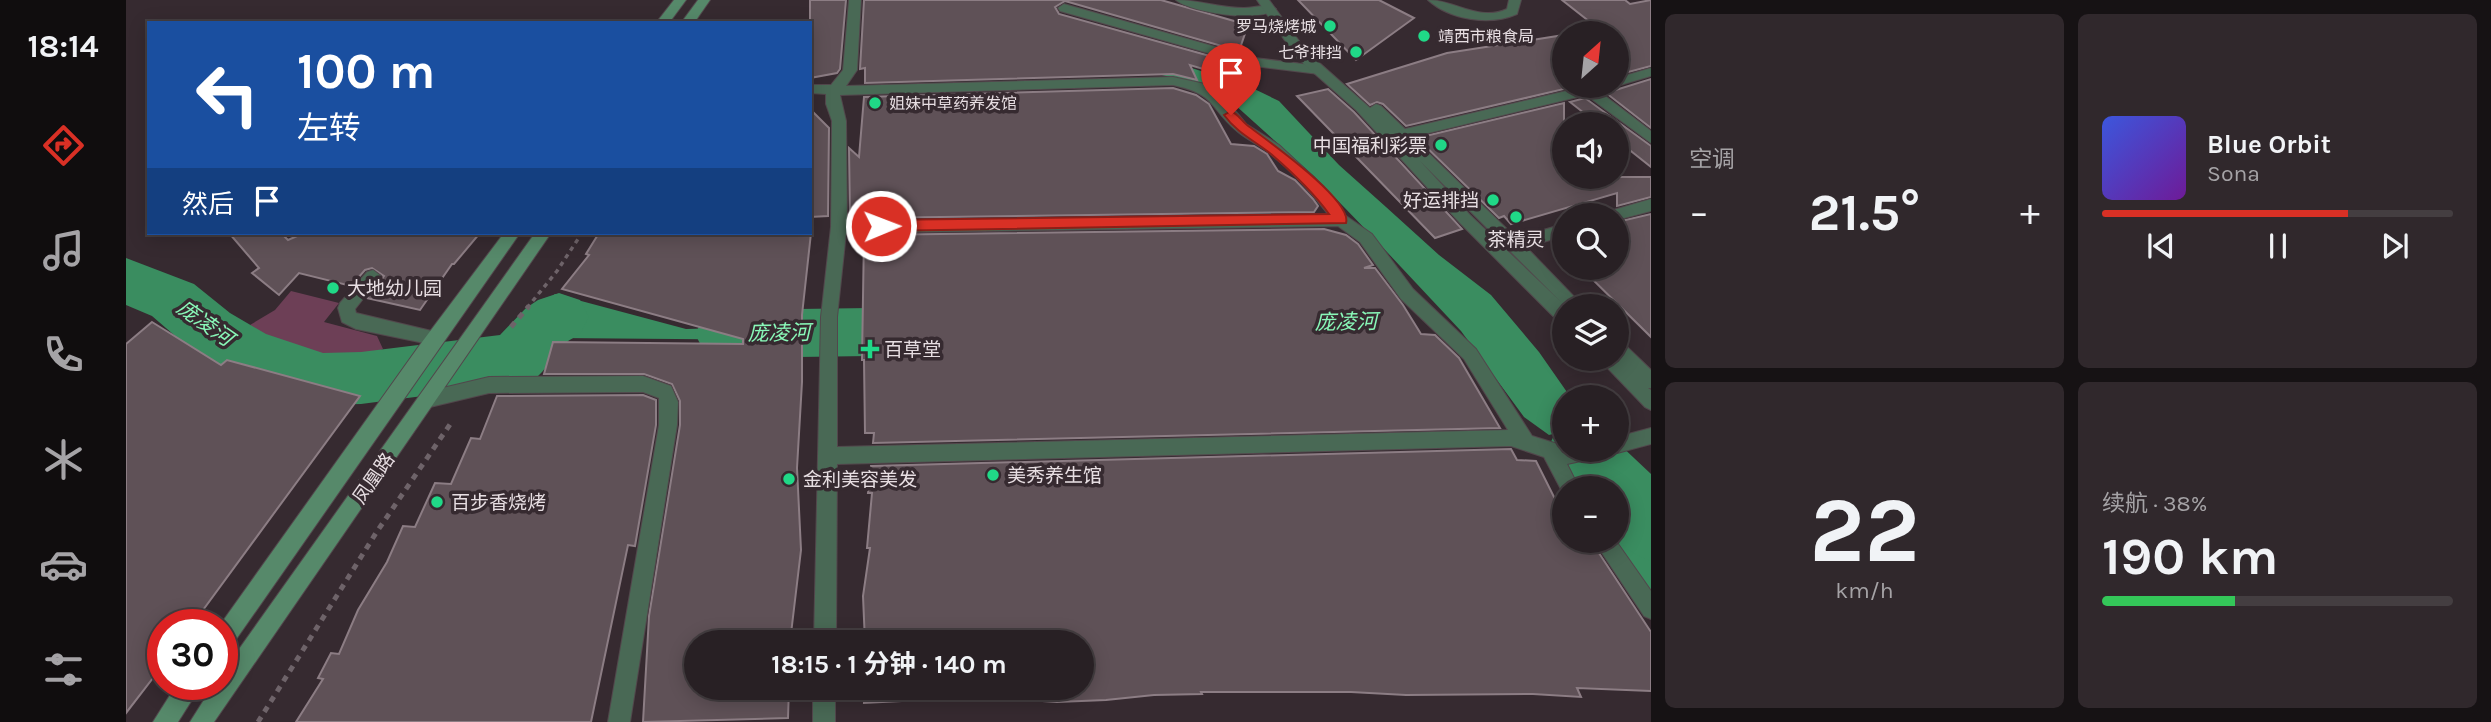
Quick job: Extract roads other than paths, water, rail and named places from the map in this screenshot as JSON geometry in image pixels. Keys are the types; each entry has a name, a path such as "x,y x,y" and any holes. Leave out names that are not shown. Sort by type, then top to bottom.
{"main road":[{"path":"664,21 680,0"},
{"path":"688,21 704,0"},
{"name":"凤凰路","path":"238,617 429,344 511,235"},
{"name":"凤凰路","path":"201,722 542,235"},
{"path":"164,722 180,700"}],"street":[{"path":"825,630 829,317 839,227 839,121 833,104 833,92 850,70 855,0"},
{"path":"1182,0 1231,13 1256,13 1270,3"},
{"path":"1434,0 1466,14 1501,19 1513,12 1516,0"},
{"path":"1270,3 1302,55 1361,107 1465,219 1552,304"},
{"path":"1270,3 1316,54 1402,134 1563,294"},
{"path":"1065,8 1254,62 1319,70"},
{"path":"1629,78 1651,72"},
{"path":"812,89 833,92 1152,81 1186,83 1200,88 1219,100 1241,127 1274,149 1319,191 1341,219 1366,238 1407,293 1470,354 1525,441"},
{"path":"1402,134 1555,98"},
{"path":"1599,98 1651,138"},
{"path":"1629,211 1651,205"},
{"path":"839,227 1341,219"},
{"path":"1513,245 1552,234"},
{"path":"373,276 346,308 348,317 429,344"},
{"path":"1629,360 1651,381"},
{"path":"1620,371 1651,401"},
{"path":"430,398 470,387 643,384 657,386 666,392 670,399 619,722"},
{"path":"1629,442 1651,436"},
{"path":"828,456 1511,438 1552,451"},
{"path":"1612,553 1651,609"},
{"path":"824,700 824,722"}],"water":[{"name":"庞凌河","path":"1052,4 1057,14 1140,52 1246,85 1279,101 1339,165 1439,255 1491,295 1539,352 1562,385 1552,385 1552,434 1549,435 1524,417 1461,331 1314,176 1224,95 1192,82 1153,73 1055,32"},
{"path":"555,294 686,329 809,326 805,340 556,338 546,344 536,375 484,377 521,322"},
{"path":"1575,470 1651,474 1651,595 1620,553 1629,553 1629,476 1571,476 1570,473"}],"waterway":[{"name":"庞凌河","path":"126,280 173,300 209,330 246,353 323,379 361,378 515,359 547,325 559,317"},
{"name":"庞凌河","path":"725,334 942,331"},
{"path":"1593,462 1622,489 1651,528"}],"place":[{"name":"罗马烧烤城","path":"1330,26"},
{"name":"靖西市粮食局","path":"1424,36"},
{"name":"七爷排挡","path":"1356,52"},
{"name":"姐妹中草药养发馆","path":"875,103"},
{"name":"中国福利彩票","path":"1441,145"},
{"name":"好运排挡","path":"1493,200"},
{"name":"茶精灵","path":"1516,217"},
{"name":"大地幼儿园","path":"333,288"},
{"name":"百草堂","path":"870,349"},
{"name":"美秀养生馆","path":"993,475"},
{"name":"金利美容美发","path":"789,479"},
{"name":"百步香烧烤","path":"437,502"}]}
